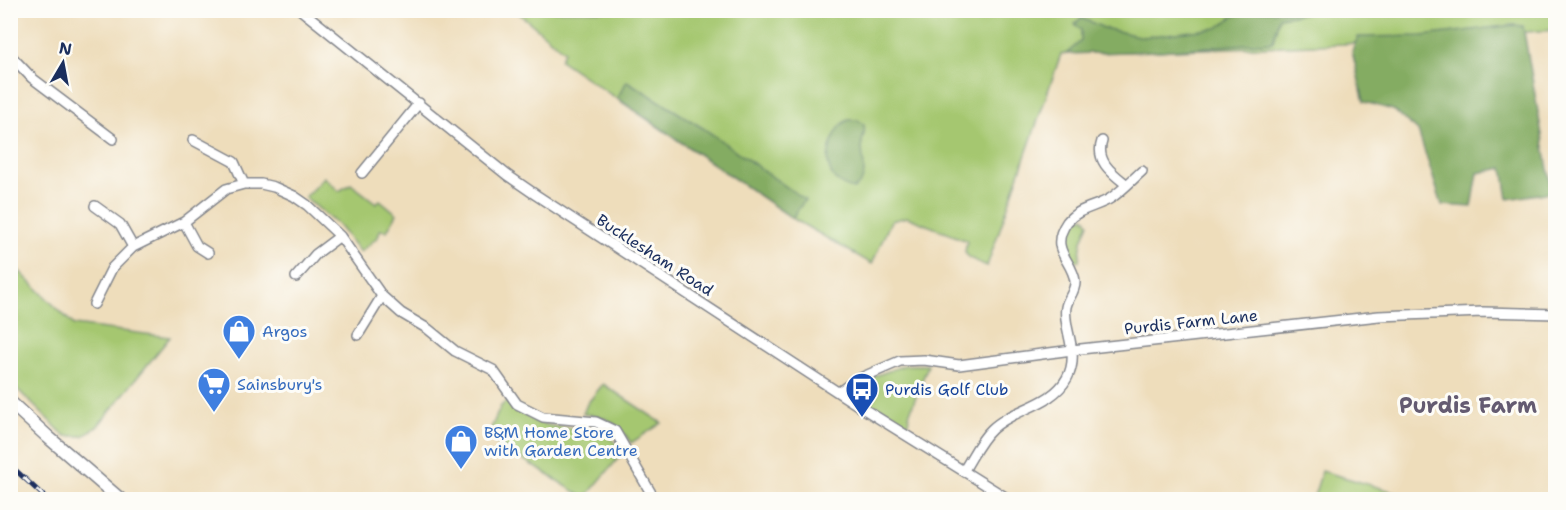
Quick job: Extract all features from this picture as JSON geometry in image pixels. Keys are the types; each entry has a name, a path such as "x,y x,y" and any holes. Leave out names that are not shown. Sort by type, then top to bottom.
{"main road":[{"path":"10,402 121,500"}],"street":[{"name":"Bucklesham Road","path":"301,10 507,175 839,392 1010,500"},
{"path":"10,55 32,78 113,139"},
{"path":"362,173 419,104"},
{"path":"193,141 234,162 244,184"},
{"path":"1102,141 1100,151 1104,163 1127,185"},
{"path":"964,470 993,428 1008,417 1054,393 1062,386 1070,372 1072,350 1066,308 1075,286 1075,278 1060,249 1063,231 1070,219 1077,213 1103,203 1142,171"},
{"path":"94,304 112,268 133,247 184,222 226,189 244,184 274,187 294,196 340,236 382,296 401,312 428,329 455,351 494,370 517,404 543,417 596,422 615,431 655,500"},
{"path":"95,206 120,224 133,247"},
{"path":"184,222 197,246 208,253"},
{"path":"296,277 316,254 340,236"},
{"path":"358,335 382,296"},
{"name":"Purdis Farm Lane","path":"839,392 856,380 900,361 924,360 959,365 1072,350 1379,316 1484,312 1556,314"}],"green space":[{"path":"1555,10 1556,30 1343,44 1061,54 987,266 969,258 965,252 967,241 907,217 891,221 872,264 792,218 560,60 564,51 516,11"},
{"path":"1241,11 1322,11 1279,17 1273,42 1159,51 1066,54 1081,41 1081,30 1075,24 1081,18 1104,28 1143,37 1217,28"},
{"path":"1513,25 1523,26 1552,192 1508,199 1503,168 1478,173 1472,207 1442,205 1418,131 1393,110 1364,102 1352,51 1358,37 1422,36"},
{"path":"627,81 706,130 805,200 792,218 617,98"},
{"path":"848,120 858,120 864,125 862,144 864,174 859,185 854,189 835,179 828,161 836,134"},
{"path":"324,177 339,191 351,184 376,203 380,200 397,214 387,231 380,230 378,237 360,252 338,225 305,197"},
{"path":"1084,216 1089,223 1082,241 1079,261 1069,260 1065,250 1066,238 1073,224"},
{"path":"10,262 74,325 170,337 97,427 83,436 65,436 11,383"},
{"path":"905,365 928,365 909,415 908,425 902,424 853,394 852,390 858,382"},
{"path":"603,384 662,423 631,443 611,422 598,416 583,414 587,404"},
{"path":"507,401 522,413 546,425 600,431 615,443 622,454 585,498 487,437 501,406"},
{"path":"1322,471 1419,499 1313,499"}],"railway":[{"path":"10,465 48,500"}],"place":[{"name":"Argos","path":"239,360"},
{"name":"Sainsbury's","path":"214,413"},
{"name":"Purdis Golf Club","path":"862,418"},
{"name":"B&M Home Store with Garden Centre","path":"461,470"}],"district":[{"name":"Purdis Farm","path":"1468,405"}]}
